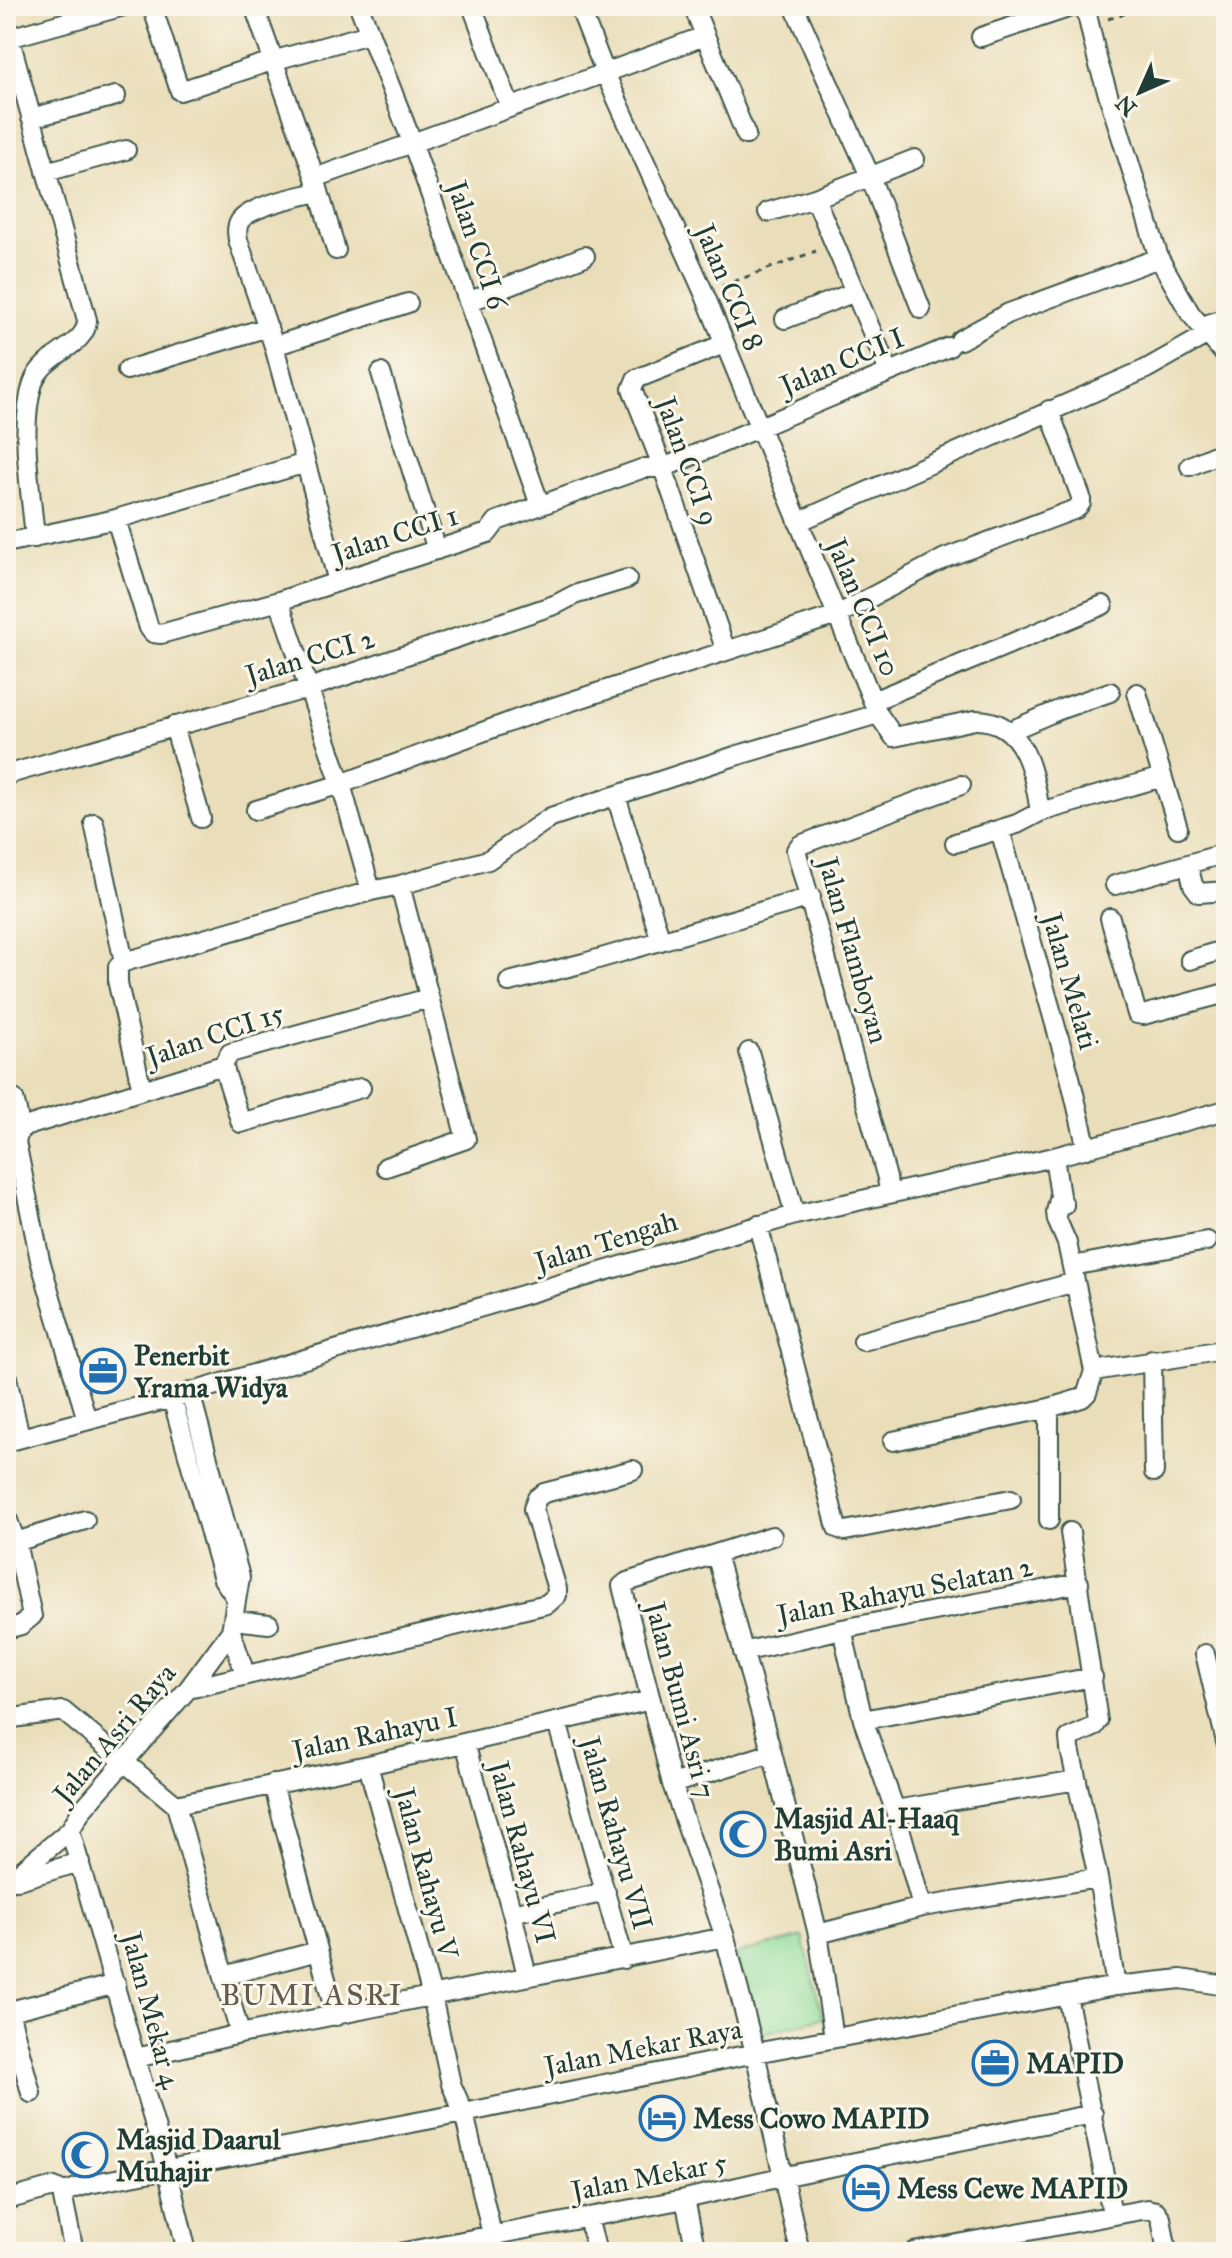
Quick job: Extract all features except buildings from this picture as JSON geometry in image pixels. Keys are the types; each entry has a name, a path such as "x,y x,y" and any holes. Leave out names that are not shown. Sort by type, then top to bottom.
{"street":[{"path":"35,538 27,417 33,382 58,352 83,337 87,320 8,32 124,6"},
{"path":"152,6 180,91 369,34"},
{"path":"254,6 336,250"},
{"name":"Jalan CCI 6","path":"359,6 412,142 540,505"},
{"path":"472,6 510,107"},
{"name":"Jalan CCI 8","path":"579,6 606,75 704,293 798,522"},
{"path":"693,6 746,135"},
{"path":"794,6 870,176 921,309"},
{"path":"981,37 1074,6"},
{"path":"1085,6 1098,62 1159,258 1177,293 1226,356"},
{"path":"338,582 274,346 238,240 237,228 241,219 412,142 606,75 704,36"},
{"path":"31,118 116,96"},
{"path":"46,172 126,150"},
{"path":"768,212 815,198 915,159"},
{"path":"815,198 889,372"},
{"path":"468,302 585,256"},
{"name":"Jalan CCI I","path":"758,427 954,344 1009,313 1159,258"},
{"path":"785,319 855,292"},
{"path":"274,346 408,303"},
{"path":"798,522 1146,369 1226,318"},
{"path":"127,370 268,327"},
{"name":"Jalan CCI 9","path":"724,344 636,379 632,384 726,651"},
{"path":"381,373 437,550"},
{"path":"256,810 341,784 498,726 837,615 945,558 1076,509 1081,497 1049,410"},
{"name":"Jalan CCI 1","path":"116,519 149,628 153,633 161,634 279,601 488,533 497,521 644,468 663,468 758,427"},
{"path":"1190,466 1226,450"},
{"path":"6,543 116,519 306,463"},
{"name":"Jalan CCI 10","path":"798,522 876,707"},
{"name":"Jalan CCI 2","path":"6,775 309,688 627,579"},
{"path":"279,601 341,784 371,891"},
{"path":"142,1090 118,984 118,967 124,962 488,860 551,817 876,707 1103,605"},
{"path":"1010,731 1110,692"},
{"path":"1137,693 1178,828"},
{"path":"876,707 894,737 975,720 997,723 1010,731 1025,750 1040,812"},
{"path":"174,726 201,818"},
{"path":"955,843 1000,830 1040,812 1162,777"},
{"name":"Jalan Flamboyan","path":"889,1192 796,850 800,845 961,785"},
{"path":"616,796 661,941"},
{"path":"94,823 124,962"},
{"name":"Jalan Melati","path":"1000,830 1070,1077 1087,1149"},
{"path":"1115,885 1226,853"},
{"path":"1188,864 1193,885 1199,893 1226,891"},
{"path":"386,1167 466,1139 400,885"},
{"path":"509,982 811,897"},
{"path":"1110,918 1137,1014 1226,993"},
{"path":"1190,960 1226,949"},
{"name":"Jalan CCI 15","path":"21,1128 223,1065 230,1053 429,998"},
{"path":"749,1052 795,1215"},
{"path":"223,1065 241,1123 361,1088"},
{"path":"6,1096 14,1099 21,1128 16,1142 40,1260 87,1420"},
{"name":"Jalan Tengah","path":"13,1440 181,1395 758,1225 889,1192 1087,1149 1226,1110"},
{"path":"893,1441 1049,1408 1082,1398 1087,1393 1094,1371 1067,1243 1070,1228 1060,1196 1054,1157"},
{"path":"758,1225 837,1528 845,1531 1011,1499"},
{"path":"863,1341 1073,1274 1207,1241"},
{"path":"1094,1371 1223,1350"},
{"path":"1152,1360 1154,1472"},
{"path":"6,1373 13,1440"},
{"name":"Jalan Asri Raya","path":"8,1883 70,1830 82,1810 188,1689 232,1626 240,1577 181,1395"},
{"path":"1049,1408 1049,1520"},
{"path":"188,1689 547,1604 557,1595 557,1589 533,1509 537,1498 544,1493 633,1470"},
{"path":"6,1515 33,1608 32,1616 21,1625 6,1629"},
{"path":"16,1542 85,1520"},
{"path":"1070,1532 1098,1721 1094,1727 1069,1738 1098,1878 1116,1986"},
{"path":"772,1536 716,1554 772,1753 818,1934 834,2038"},
{"name":"Jalan Bumi Asri 7","path":"716,1554 627,1582 622,1586 622,1591 672,1784 725,1937 800,2252"},
{"name":"Jalan Rahayu Selatan 2","path":"743,1652 842,1629 1079,1583"},
{"path":"245,1674 232,1626 269,1624"},
{"path":"842,1629 863,1720 895,1810 922,1907"},
{"path":"1205,1654 1226,1742"},
{"path":"863,1720 1093,1677"},
{"name":"Jalan Rahayu I","path":"176,1805 651,1700"},
{"path":"6,1719 63,1711 176,1805 240,2034"},
{"name":"Jalan Rahayu VII","path":"557,1722 624,1959"},
{"name":"Jalan Rahayu VI","path":"465,1743 527,1976"},
{"path":"672,1784 772,1753"},
{"name":"Jalan Rahayu V","path":"368,1765 432,1996 451,2084 464,2113 494,2243"},
{"path":"895,1810 1077,1780"},
{"path":"273,1784 336,2016"},
{"name":"Jalan Mekar 4","path":"70,1830 116,1984 187,2252"},
{"path":"8,1883 80,1862"},
{"path":"818,1934 922,1907 1098,1878"},
{"path":"512,1913 606,1892"},
{"path":"136,2058 240,2034 725,1937"},
{"path":"224,1976 318,1951"},
{"name":"Jalan Mekar Raya","path":"6,2200 54,2187 68,2190 755,2053 1116,1986 1181,1979 1226,1986"},
{"path":"31,2093 8,2011 116,1984"},
{"path":"1067,1996 1112,2213"},
{"name":"Jalan Mekar 5","path":"404,2252 494,2243 588,2218 1093,2114"},
{"path":"68,2190 64,2205 70,2251"},
{"path":"685,2199 696,2252"},
{"path":"914,2252 1112,2213 1147,2209 1156,2211 1161,2218 1167,2252"},
{"path":"588,2218 597,2252"}],"path":[{"path":"1089,25 1148,6"},
{"path":"704,293 835,244"}],"green space":[{"path":"803,1937 823,2018 756,2035 735,1954"}],"place":[{"name":"Penerbit Yrama Widya","path":"103,1371"},
{"name":"Masjid Al-Haaq Bumi Asri","path":"743,1834"},
{"name":"MAPID","path":"995,2063"},
{"name":"Mess Cowo MAPID","path":"662,2118"},
{"name":"Masjid Daarul Muhajir","path":"85,2155"},
{"name":"Mess Cewe MAPID","path":"866,2188"}],"district":[{"name":"BUMI ASRI","path":"312,1995"}]}
